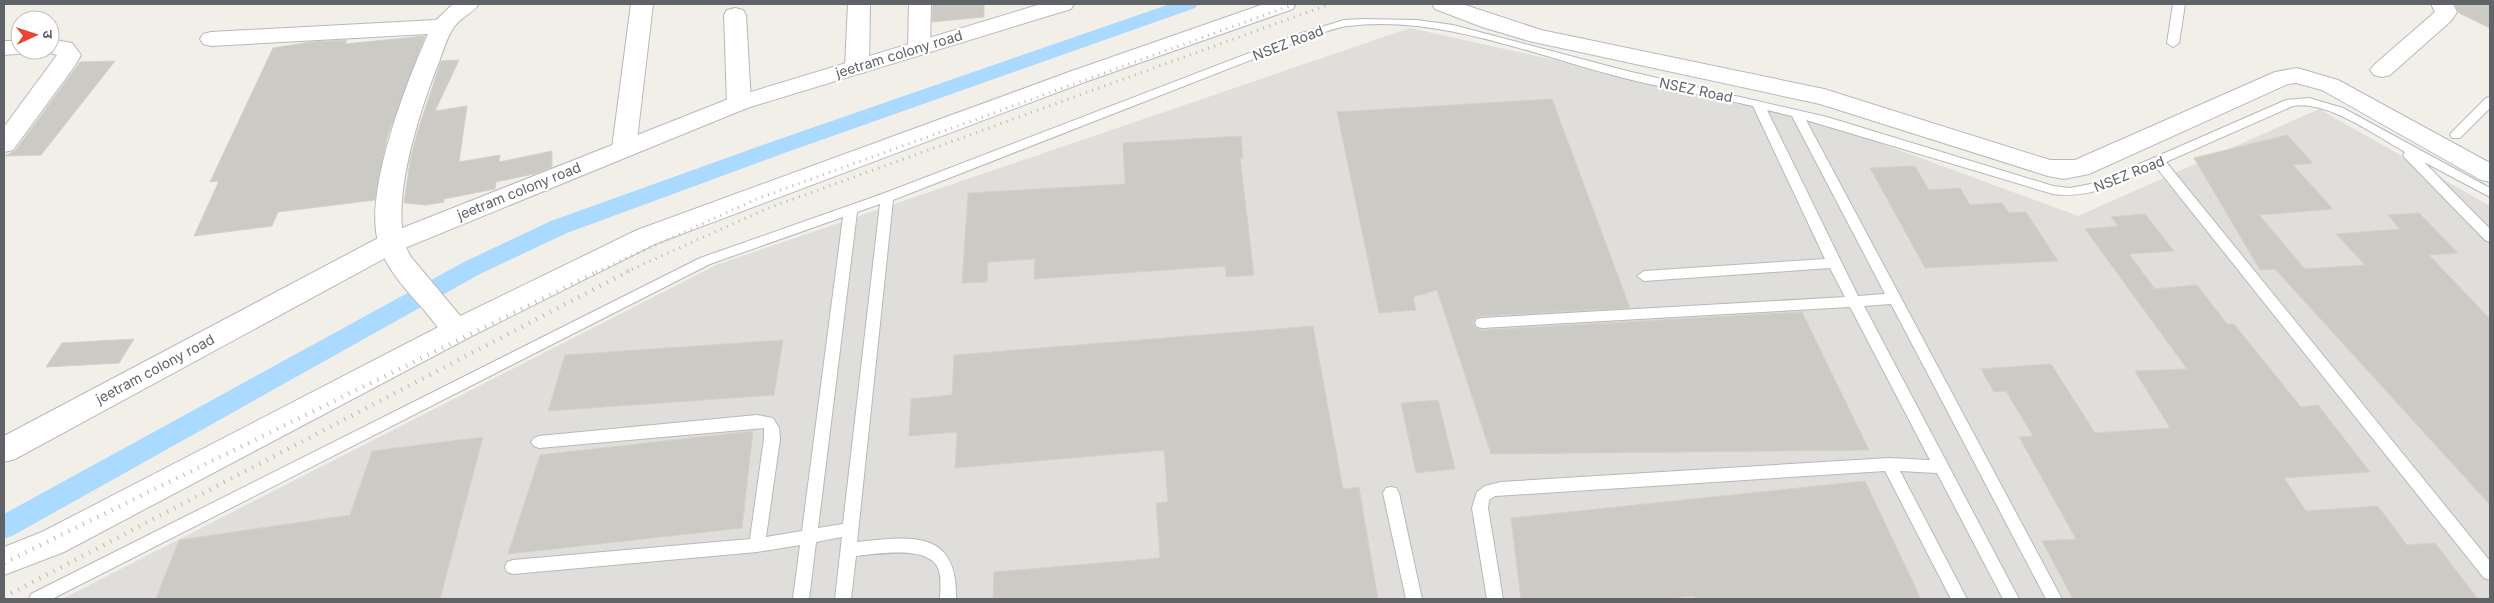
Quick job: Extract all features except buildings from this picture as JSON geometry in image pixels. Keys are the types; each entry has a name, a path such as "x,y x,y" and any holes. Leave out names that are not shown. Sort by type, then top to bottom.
{"street":[{"path":"454,325 396,253 390,210 398,146 432,47 443,26 453,14 468,4"},
{"path":"624,148 642,4"},
{"path":"857,67 859,4"},
{"path":"919,48 920,4"},
{"name":"jeetram colony road","path":"4,450 396,253 624,148 740,103 1063,4"},
{"path":"4,561 53,542 454,325 646,237 1077,77 1285,4"},
{"path":"1443,4 1490,22 1537,36 1842,102 2048,168 2064,170 2080,168 2283,77 2297,75 2330,85 2490,174"},
{"path":"2382,70 2444,15 2446,12 2442,4"},
{"path":"735,15 740,103"},
{"path":"211,39 443,26"},
{"path":"4,144 66,62 69,55 64,48 60,47"}],"lane":[{"path":"2173,43 2179,4"},
{"name":"NSEZ Road","path":"37,599 704,261 887,197 1303,36 1344,23 1417,23 1453,28 1626,74 1796,113 2053,190 2070,192 2099,187 2299,100 2327,106 2490,193"},
{"path":"2456,134 2490,101"},
{"path":"1758,104 1834,263 2011,599"},
{"path":"1796,113 2054,599"},
{"path":"2398,143 2490,237"},
{"path":"2159,162 2490,573"},
{"path":"843,599 887,197"},
{"path":"801,599 851,210"},
{"path":"1644,276 1834,263"},
{"path":"1482,323 1894,299"},
{"path":"539,442 758,421 768,422 772,428 772,438 757,545"},
{"path":"1494,599 1480,508 1482,497 1490,491 1501,488 1889,464 1940,467"},
{"path":"1889,464 1958,599"},
{"path":"1391,493 1414,599"},
{"path":"513,567 757,545 809,538 851,529"},
{"path":"848,550 897,546 920,547 934,552 944,563 948,581 948,599"}],"shaded area":[{"path":"1410,28 1627,76 1836,127 2078,216 2319,109 2490,206 2490,599 62,599 716,265"}],"waterway":[{"path":"4,527 472,268 559,227 782,146 1188,4"}],"railway":[{"path":"596,272 759,198 1295,4"},
{"path":"626,272 766,209 1330,4"},
{"path":"4,563 599,271"},
{"path":"4,597 629,271"}]}
